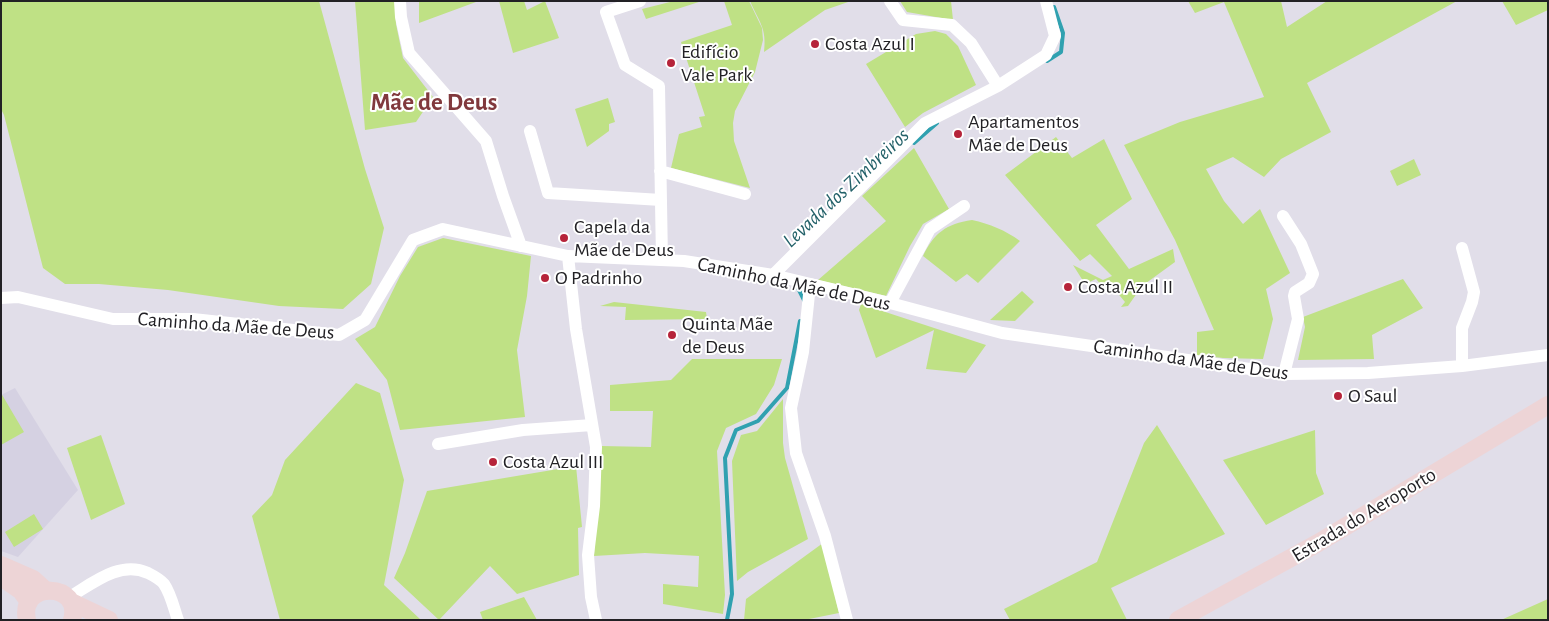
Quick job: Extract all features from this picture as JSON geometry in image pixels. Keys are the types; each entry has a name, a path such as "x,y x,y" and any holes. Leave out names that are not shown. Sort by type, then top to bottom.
{"main road":[{"name":"Estrada do Aeroporto","path":"1178,620 1318,544 1548,406"},
{"path":"1,565 33,579 45,590"},
{"path":"1,577 21,591 29,602"},
{"path":"27,620 26,609 29,602 36,594 45,590 58,591 69,600 109,620"},
{"path":"69,600 74,614 72,620"}],"street":[{"path":"400,1 401,17 409,53 486,140 521,246"},
{"path":"640,1 606,12 625,65 659,86 662,260"},
{"path":"890,1 904,20 952,26 971,42 998,86"},
{"path":"773,275 925,123 998,86 1046,55 1055,36 1046,1"},
{"path":"530,131 548,193 661,200"},
{"path":"660,171 745,194"},
{"path":"890,303 930,229 964,206"},
{"path":"1283,216 1302,244 1313,274 1309,283 1295,292 1298,320 1284,374"},
{"name":"Caminho da Mãe de Deus","path":"1,298 18,297 113,319 193,319 339,335 366,320 413,240 443,229 568,256 684,261 773,275 890,303 1002,333 1284,374 1368,373 1462,366 1548,355"},
{"path":"1462,248 1474,292 1462,328 1462,366"},
{"path":"568,256 576,329 596,448 594,506 588,555 591,597 596,620"},
{"path":"810,285 803,352 791,408 796,453 825,536 847,620"},
{"path":"438,444 523,430 592,425"},
{"path":"69,600 103,577 121,570 144,571 156,576 164,584 178,620"}],"shaded area":[{"path":"15,388 78,490 18,557 1,551 1,395"}],"green space":[{"path":"1,1 319,1 365,169 384,228 371,284 343,309 279,306 168,290 99,284 65,284 43,268 1,109"},
{"path":"355,1 395,1 396,24 403,58 433,97 416,122 365,130"},
{"path":"419,1 476,1 476,2 419,23"},
{"path":"499,1 524,1 527,10 545,1 559,38 513,53"},
{"path":"674,1 702,1 646,19 642,9"},
{"path":"724,1 749,1 762,28 763,40 755,72 735,111 733,123 734,141 750,188 671,168 679,134 702,127 699,117 705,116 681,42 732,25"},
{"path":"750,1 851,1 825,10 764,52 763,31"},
{"path":"900,1 951,1 953,20 907,12"},
{"path":"1188,1 1281,1 1287,27 1327,1 1457,1 1307,83 1331,132 1281,159 1264,177 1233,157 1206,169 1224,201 1243,224 1260,209 1290,273 1266,289 1273,319 1263,359 1197,355 1197,332 1214,330 1175,240 1124,145 1180,122 1264,97 1224,2 1195,13"},
{"path":"1502,1 1548,1 1548,10 1516,25"},
{"path":"935,31 946,34 958,46 976,85 923,113 905,127 866,64 916,34"},
{"path":"608,98 615,122 609,124 609,131 587,147 575,109"},
{"path":"1056,137 1072,158 1104,139 1132,199 1096,225 1129,269 1173,249 1175,262 1142,286 1128,306 1121,307 1125,302 1110,284 1104,288 1096,279 1085,284 1073,265 1103,280 1112,276 1090,254 1080,261 1005,175"},
{"path":"914,148 949,209 923,224 910,246 886,296 818,280 886,221 862,196"},
{"path":"1414,159 1421,175 1397,186 1390,171"},
{"path":"972,220 997,228 1020,241 978,283 967,274 956,282 923,256 932,241 942,231 955,224"},
{"path":"443,238 531,256 527,296 517,350 525,417 400,430 387,380 355,339 375,327 400,276 418,247"},
{"path":"1403,279 1423,308 1372,335 1374,359 1298,360 1305,327 1303,317"},
{"path":"1022,291 1034,302 1015,321 990,320"},
{"path":"614,302 706,312 707,319 625,320 626,307 600,306"},
{"path":"861,304 986,345 966,373 926,369 934,330 876,358 859,310"},
{"path":"692,359 782,359 774,385 756,414 726,428 717,451 725,595 723,614 663,604 663,584 698,587 699,556 645,553 594,556 601,446 651,447 653,411 610,411 610,385 671,380"},
{"path":"356,383 380,393 404,480 384,585 421,620 280,620 252,516 272,495 285,460"},
{"path":"1,393 24,432 1,445"},
{"path":"783,399 785,458 808,539 748,572 737,581 732,461 741,435 757,431"},
{"path":"1157,425 1225,534 1111,588 1127,620 1010,620 1004,609 1097,562 1144,443"},
{"path":"1315,430 1316,473 1324,494 1266,525 1223,460"},
{"path":"101,435 125,504 91,520 67,448"},
{"path":"576,466 582,527 578,528 579,575 517,594 490,566 439,620 394,578 427,491"},
{"path":"34,514 43,529 14,547 5,532"},
{"path":"823,543 839,613 804,620 744,620 746,599"},
{"path":"524,597 537,620 483,620 480,612"},
{"path":"1548,599 1548,620 1501,620"}],"waterway":[{"name":"Levada dos Zimbreiros","path":"1047,61 1061,52 1063,33 1054,7"},
{"name":"Levada dos Zimbreiros","path":"914,143 937,123"},
{"name":"Levada dos Zimbreiros","path":"796,284 804,300"},
{"name":"Levada dos Zimbreiros","path":"727,620 732,594 725,458 736,430 758,421 787,388 800,321"}],"place":[{"name":"Costa Azul I","path":"815,44"},
{"name":"Edifício Vale Park","path":"671,63"},
{"name":"Apartamentos Mãe de Deus","path":"958,134"},
{"name":"Capela da Mãe de Deus","path":"564,238"},
{"name":"O Padrinho","path":"545,278"},
{"name":"Costa Azul II","path":"1068,287"},
{"name":"Quinta Mãe de Deus","path":"672,335"},
{"name":"O Saul","path":"1338,396"},
{"name":"Costa Azul III","path":"493,462"}],"district":[{"name":"Mãe de Deus","path":"434,102"}]}
